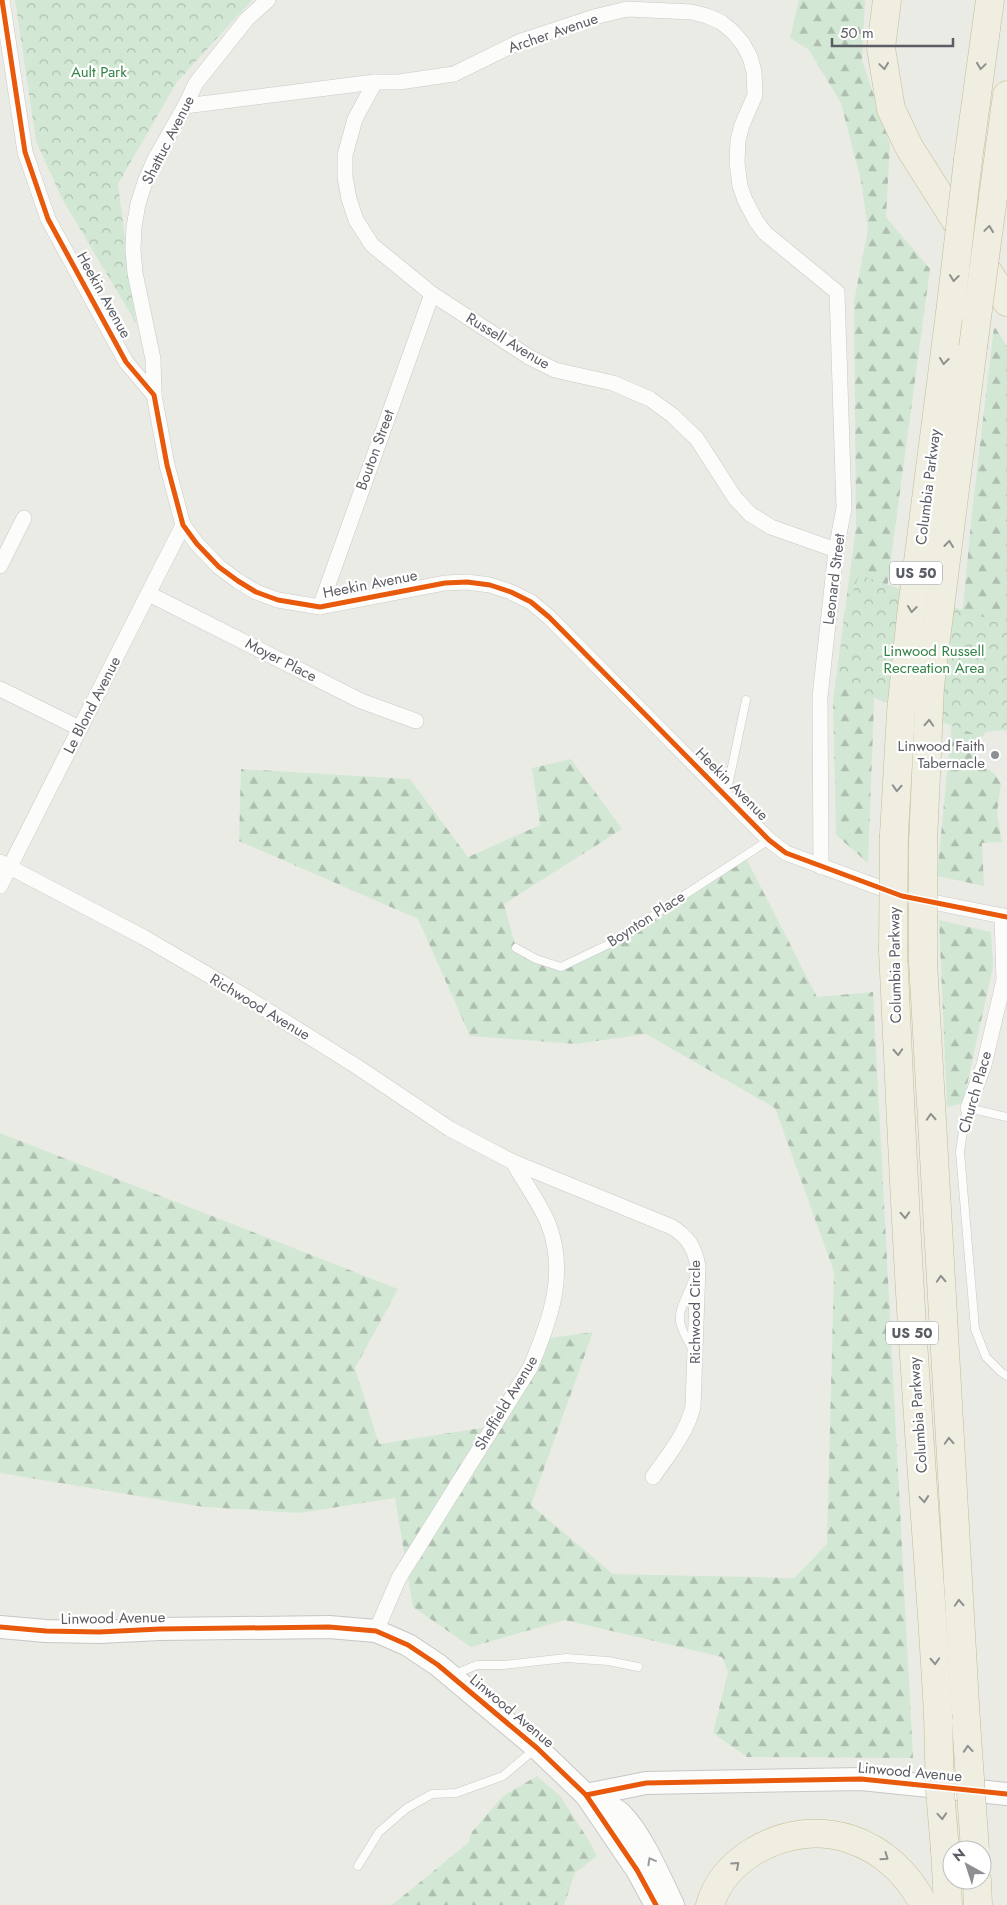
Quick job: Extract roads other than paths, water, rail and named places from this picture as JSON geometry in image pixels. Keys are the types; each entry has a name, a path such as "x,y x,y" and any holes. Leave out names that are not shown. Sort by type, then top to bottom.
{"highway":[{"path":"887,0 881,48 891,109 909,148 1007,302"},
{"name":"Columbia Parkway","path":"948,1905 940,1791 931,1587 920,1454 906,1224 893,951 894,835 901,712 911,616 990,0"},
{"name":"Columbia Parkway","path":"974,1840 922,962 923,842 930,686 1007,95"},
{"path":"710,1905 714,1890 728,1872 745,1857 771,1843 785,1838 808,1834 830,1834 873,1848 891,1861 907,1877 924,1905"},
{"path":"977,1890 978,1905"}],"main road":[{"name":"Linwood Avenue","path":"0,1627 46,1631 99,1632 160,1629 329,1627 376,1632 408,1645 451,1676 537,1748 586,1795 646,1783 861,1779 1007,1794"},
{"path":"586,1795 637,1870 656,1905"},
{"path":"586,1795 620,1813 637,1836 655,1867 673,1905"}],"street":[{"name":"Heekin Avenue","path":"2,0 25,152 48,219 126,362 154,394 167,465 183,525 197,544 214,561 238,581 256,592 278,600 320,607 445,582 490,585 511,592 531,602 549,617 769,840 786,853 902,896 1004,916"},
{"name":"Shattuc Avenue","path":"154,394 153,359 135,273 133,250 138,204 154,161 196,83 247,19 268,0"},
{"name":"Archer Avenue","path":"185,106 454,74 521,41 594,17 610,7 692,12 707,16 721,22 733,32 743,44 752,64 756,87 755,95 742,125 738,140 737,163 740,186 745,200 756,221 766,233 837,292"},
{"name":"Russell Avenue","path":"375,82 355,119 345,155 348,199 356,220 372,244 432,294 529,357 555,370 614,383 650,399 672,415 697,439 735,498 750,514 771,527 836,550"},
{"name":"Leonard Street","path":"821,867 820,698 836,550 844,508 837,292"},
{"name":"Bouton Street","path":"320,607 432,294"},
{"path":"0,566 24,518"},
{"name":"Le Blond Avenue","path":"0,886 5,864 79,728 183,525"},
{"name":"Moyer Place","path":"149,594 361,701 416,721"},
{"path":"0,688 79,728"},
{"name":"Richwood Avenue","path":"5,864 143,937 356,1066 450,1129 513,1162"},
{"name":"Church Place","path":"968,1108 984,1065 1004,980 1004,916"},
{"name":"Richwood Circle","path":"513,1162 672,1227 691,1243 698,1267 693,1406 681,1439 653,1477"},
{"name":"Sheffield Avenue","path":"376,1632 399,1578 530,1368 542,1339 557,1286 558,1264 554,1242 547,1221 513,1162"}],"lane":[{"path":"724,795 729,782 746,700"},
{"name":"Boynton Place","path":"516,948 536,959 561,967 609,944 769,840"},
{"path":"968,1108 1007,1117"},
{"name":"Church Place","path":"968,1108 964,1118 960,1152 975,1329 986,1357 1007,1376"},
{"path":"451,1676 477,1664 504,1664 566,1658 608,1661 638,1667"},
{"path":"358,1866 379,1832 407,1808 432,1794 456,1792 503,1776 537,1748"}],"place":[{"name":"Linwood Faith Tabernacle","path":"995,755"}],"park label":[{"name":"Ault Park","path":"99,72"},
{"name":"Linwood Russell Recreation Area","path":"934,660"}]}
